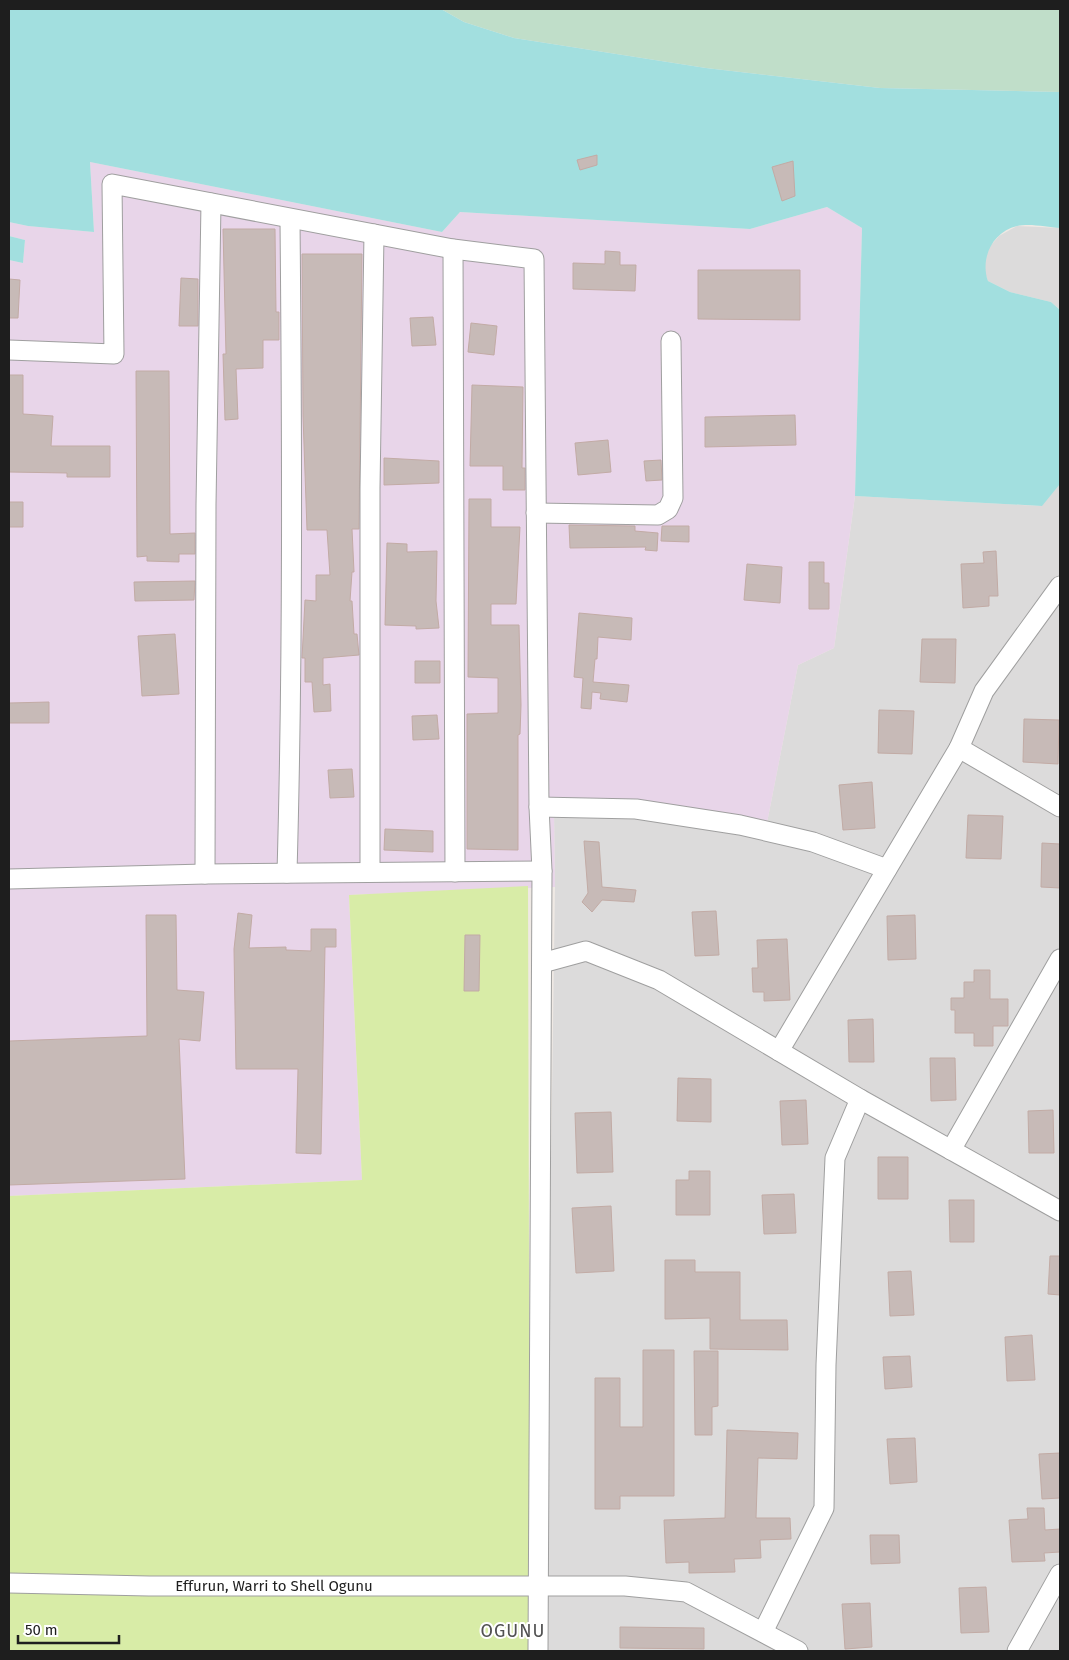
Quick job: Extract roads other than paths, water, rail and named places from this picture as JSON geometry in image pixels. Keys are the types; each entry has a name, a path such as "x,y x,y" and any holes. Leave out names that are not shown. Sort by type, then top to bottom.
{"street":[{"path":"9,350 114,354 112,184 453,249 534,259 539,807 542,871 538,1651"},
{"path":"205,874 206,505 211,203"},
{"path":"287,873 292,692 290,219"},
{"path":"370,872 370,498 374,234"},
{"path":"453,249 456,872"},
{"path":"536,513 658,515 668,509 673,498 671,341"},
{"path":"778,1051 959,748 984,691 1059,590"},
{"path":"959,748 1060,807"},
{"path":"539,807 636,809 740,825 813,842 887,869"},
{"path":"9,879 205,874 542,871"},
{"path":"542,962 586,951 659,980 860,1099 1060,1210"},
{"path":"951,1150 1060,959"},
{"path":"763,1632 824,1508 826,1365 835,1158 860,1099"},
{"path":"1017,1651 1060,1574"},
{"name":"Effurun, Warri to Shell Ogunu","path":"9,1583 149,1586 625,1586 686,1592 798,1651"}],"water":[{"path":"9,9 441,9 464,22 514,38 706,68 880,88 1060,92 1060,228 1027,225 1008,229 990,247 987,256 986,273 988,281 1010,292 1051,302 1060,310 1060,484 1042,506 855,496 862,228 827,207 750,229 460,212 442,232 90,162 94,232 28,226 9,222"},
{"path":"9,236 25,240 23,263 9,260"}],"district":[{"name":"OGUNU","path":"513,1631"}]}
